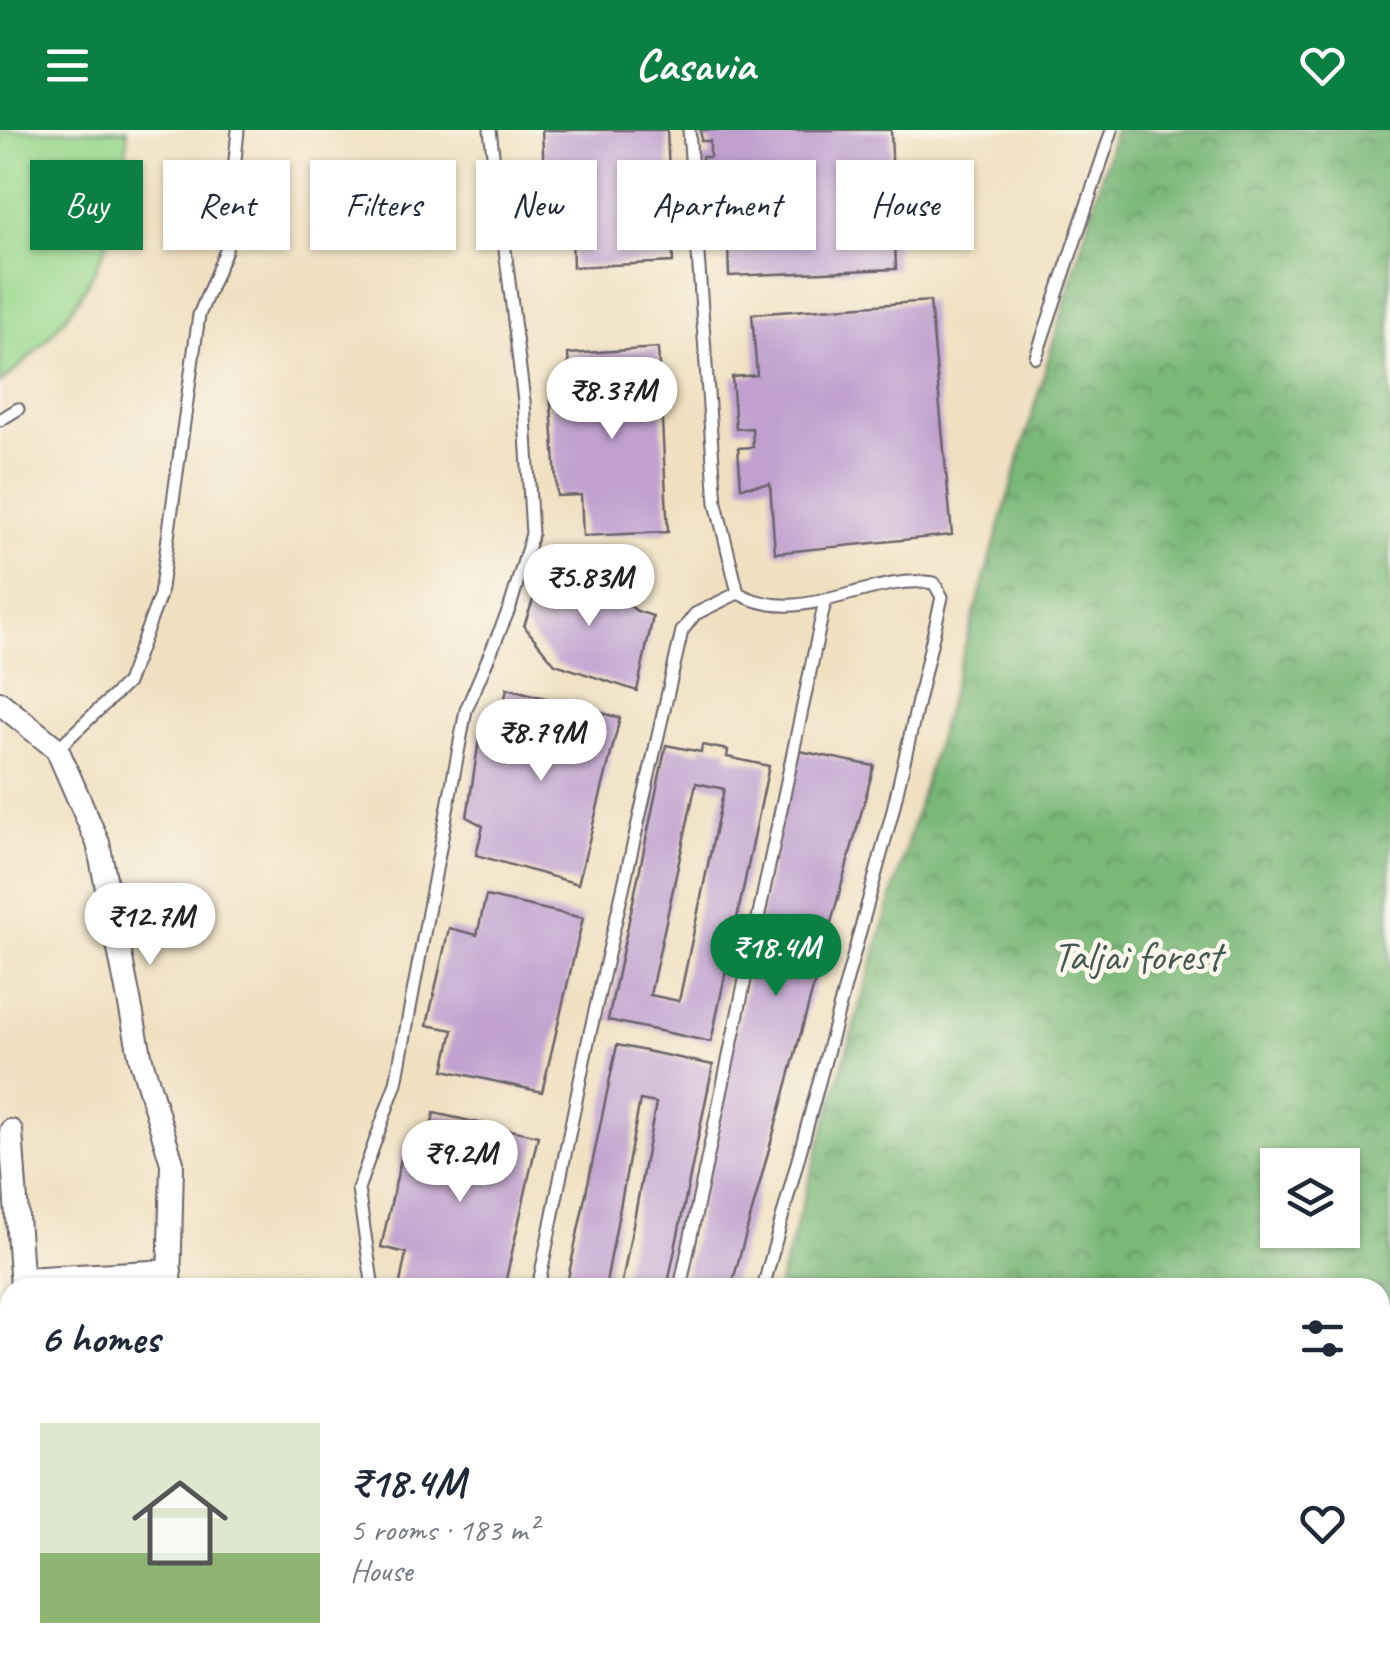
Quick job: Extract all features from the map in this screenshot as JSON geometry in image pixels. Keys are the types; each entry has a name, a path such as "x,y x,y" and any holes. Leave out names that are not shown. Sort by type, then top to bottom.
{"street":[{"path":"0,703 57,750 98,843 142,1060 172,1163 169,1278"},
{"path":"12,1131 16,1275 131,1278"}],"lane":[{"path":"57,750 127,683 160,596 199,315 226,250 238,130"},
{"path":"372,1278 358,1189 396,1083 466,710 510,607 532,534 524,400 490,130"},
{"path":"689,130 716,503 738,593"},
{"path":"1036,357 1112,130"},
{"path":"0,420 18,409"},
{"path":"540,1278 587,1046 682,631 695,614 738,593 765,604 825,601 908,581 934,583 942,597 892,814 766,1278"},
{"path":"682,1278 825,601"}],"green space":[{"path":"0,130 127,130 125,160 30,160 30,250 104,250 75,303 53,332 0,383"},
{"name":"Taljai forest","path":"1115,130 1390,130 1390,1278 781,1278"}],"building":[{"path":"542,130 667,130 668,160 617,160 617,250 672,250 673,262 573,267 572,250 597,250 597,160 543,160"},
{"path":"701,130 891,130 892,160 836,160 836,250 895,250 896,269 729,276 728,250 816,250 816,160 702,160 710,157 710,141 701,141"},
{"path":"930,301 952,535 775,553 770,484 741,487 738,448 753,447 752,428 736,429 732,377 757,375 752,314"},
{"path":"658,348 668,532 583,536 581,495 557,496 550,389 570,388 568,354"},
{"path":"586,575 637,611 653,616 637,691 555,664 524,626 541,577"},
{"path":"507,688 620,718 578,884 476,855 483,826 467,817 481,727 498,734"},
{"path":"666,745 701,752 702,745 728,750 727,757 769,766 711,1042 608,1020","holes":["696,783 724,789 679,1001 650,995"]},
{"path":"795,750 874,766 734,1278 685,1278"},
{"path":"486,896 583,918 542,1092 444,1070 453,1030 427,1025 449,928 477,935"},
{"path":"617,1045 713,1065 669,1278 623,1278 656,1103 640,1100 607,1278 568,1278"},
{"path":"434,1113 538,1136 506,1278 401,1278 406,1253 381,1247 404,1146 426,1150"}]}
